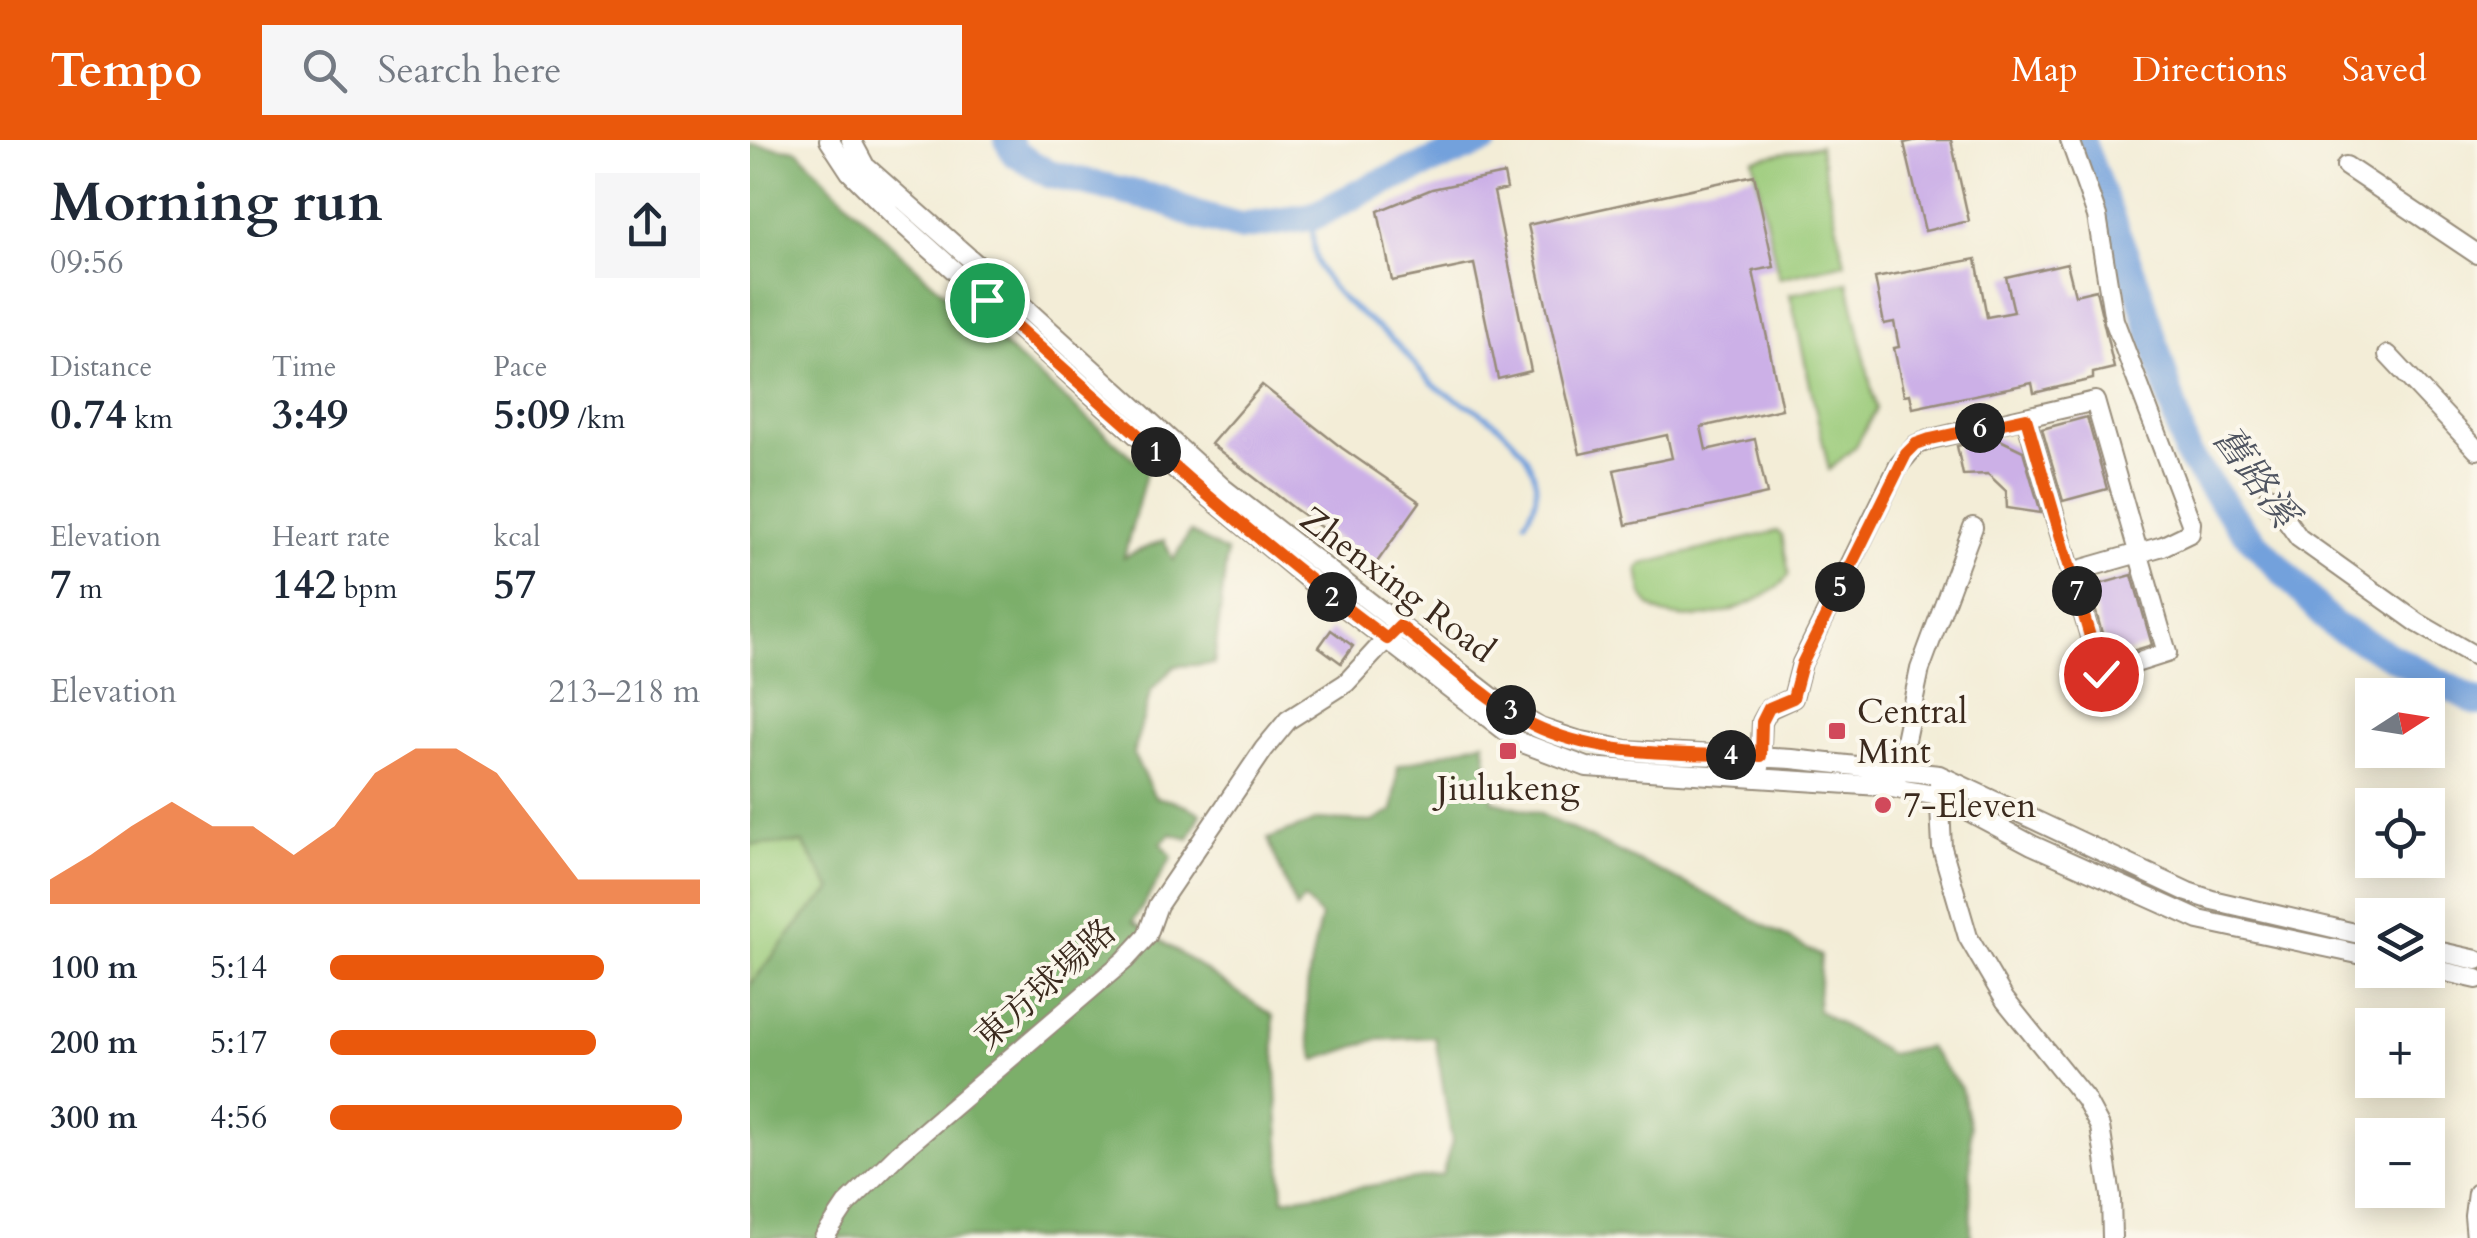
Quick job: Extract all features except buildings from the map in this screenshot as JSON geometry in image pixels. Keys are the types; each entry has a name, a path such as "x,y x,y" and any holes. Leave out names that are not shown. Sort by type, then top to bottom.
{"street":[{"name":"Zhenxing Road","path":"828,140 850,172 894,216 1247,530 1540,728 1627,750 1761,756 1939,775 2188,892 2355,932"},
{"name":"Zhenxing Road","path":"852,140 865,166 1223,488 1393,632 1487,719 1520,742 1588,767 1896,788 1940,796 2032,845 2199,920 2355,953"},
{"path":"2070,140 2097,216 2114,320 2191,524 2190,533 2072,572"},
{"path":"2346,166 2477,254"},
{"path":"2388,355 2477,450"},
{"path":"1759,778 1762,722 1769,708 1793,698 1802,664 1906,454 1916,444 1930,439 2096,401 2167,653 2101,674 2026,418"},
{"path":"2269,496 2299,538 2418,623 2477,657"},
{"path":"1896,788 1920,669 1973,527"},
{"name":"東方球場路","path":"824,1238 846,1205 899,1153 1125,960 1147,936 1158,905 1288,720 1346,684 1393,632"},
{"path":"1939,775 1942,848 1968,937 2005,1000 2085,1098 2100,1126 2111,1196 2112,1238"},
{"path":"2445,953 2477,960"},
{"path":"2445,972 2477,979"},
{"path":"2476,1238 2477,1192"}],"green space":[{"path":"750,144 798,150 924,275 1147,470 1124,557 1164,540 1173,560 1190,532 1227,553 1214,664 1175,666 1151,691 1133,754 1155,797 1201,813 1189,839 1171,834 1161,843 1172,857 1133,922 1273,1016 1283,1199 1442,1175 1452,1142 1435,1037 1375,1040 1316,1060 1306,1007 1321,917 1304,899 1296,909 1268,839 1318,820 1372,822 1393,811 1398,766 1484,741 1493,801 1538,813 1697,889 1821,956 1817,1010 1889,1054 1928,1047 1961,1088 1970,1127 1971,1238 750,1238 750,985 806,915 832,890 803,843 750,845"},
{"path":"1819,145 1845,263 1779,278 1753,159"},
{"path":"1848,282 1876,409 1856,446 1829,470 1790,294"},
{"path":"1777,531 1782,535 1789,575 1762,597 1702,617 1664,614 1645,598 1638,569 1642,564"},
{"path":"803,843 833,890 806,915 750,985 750,845"}],"waterway":[{"name":"舊路溪","path":"1008,140 1014,153 1049,174 1163,200 1193,214 1239,227 1312,217 1373,186 1486,140"},
{"name":"舊路溪","path":"2081,140 2139,291 2187,454 2241,527 2333,625 2477,702"},
{"path":"1312,217 1317,263 1335,291 1396,343 1432,383 1505,431 1527,458 1536,488 1534,505 1525,521"}],"place":[{"name":"Central Mint","path":"1837,731"},
{"name":"Jiulukeng","path":"1508,751"},
{"name":"7-Eleven","path":"1883,805"}],"route":[{"path":"987,300 1162,458 1309,580 1387,639 1400,626 1502,705 1540,728 1627,750 1761,756 1762,722 1769,708 1793,698 1802,664 1906,454 1916,444 1930,439 2026,418 2101,674"}]}
